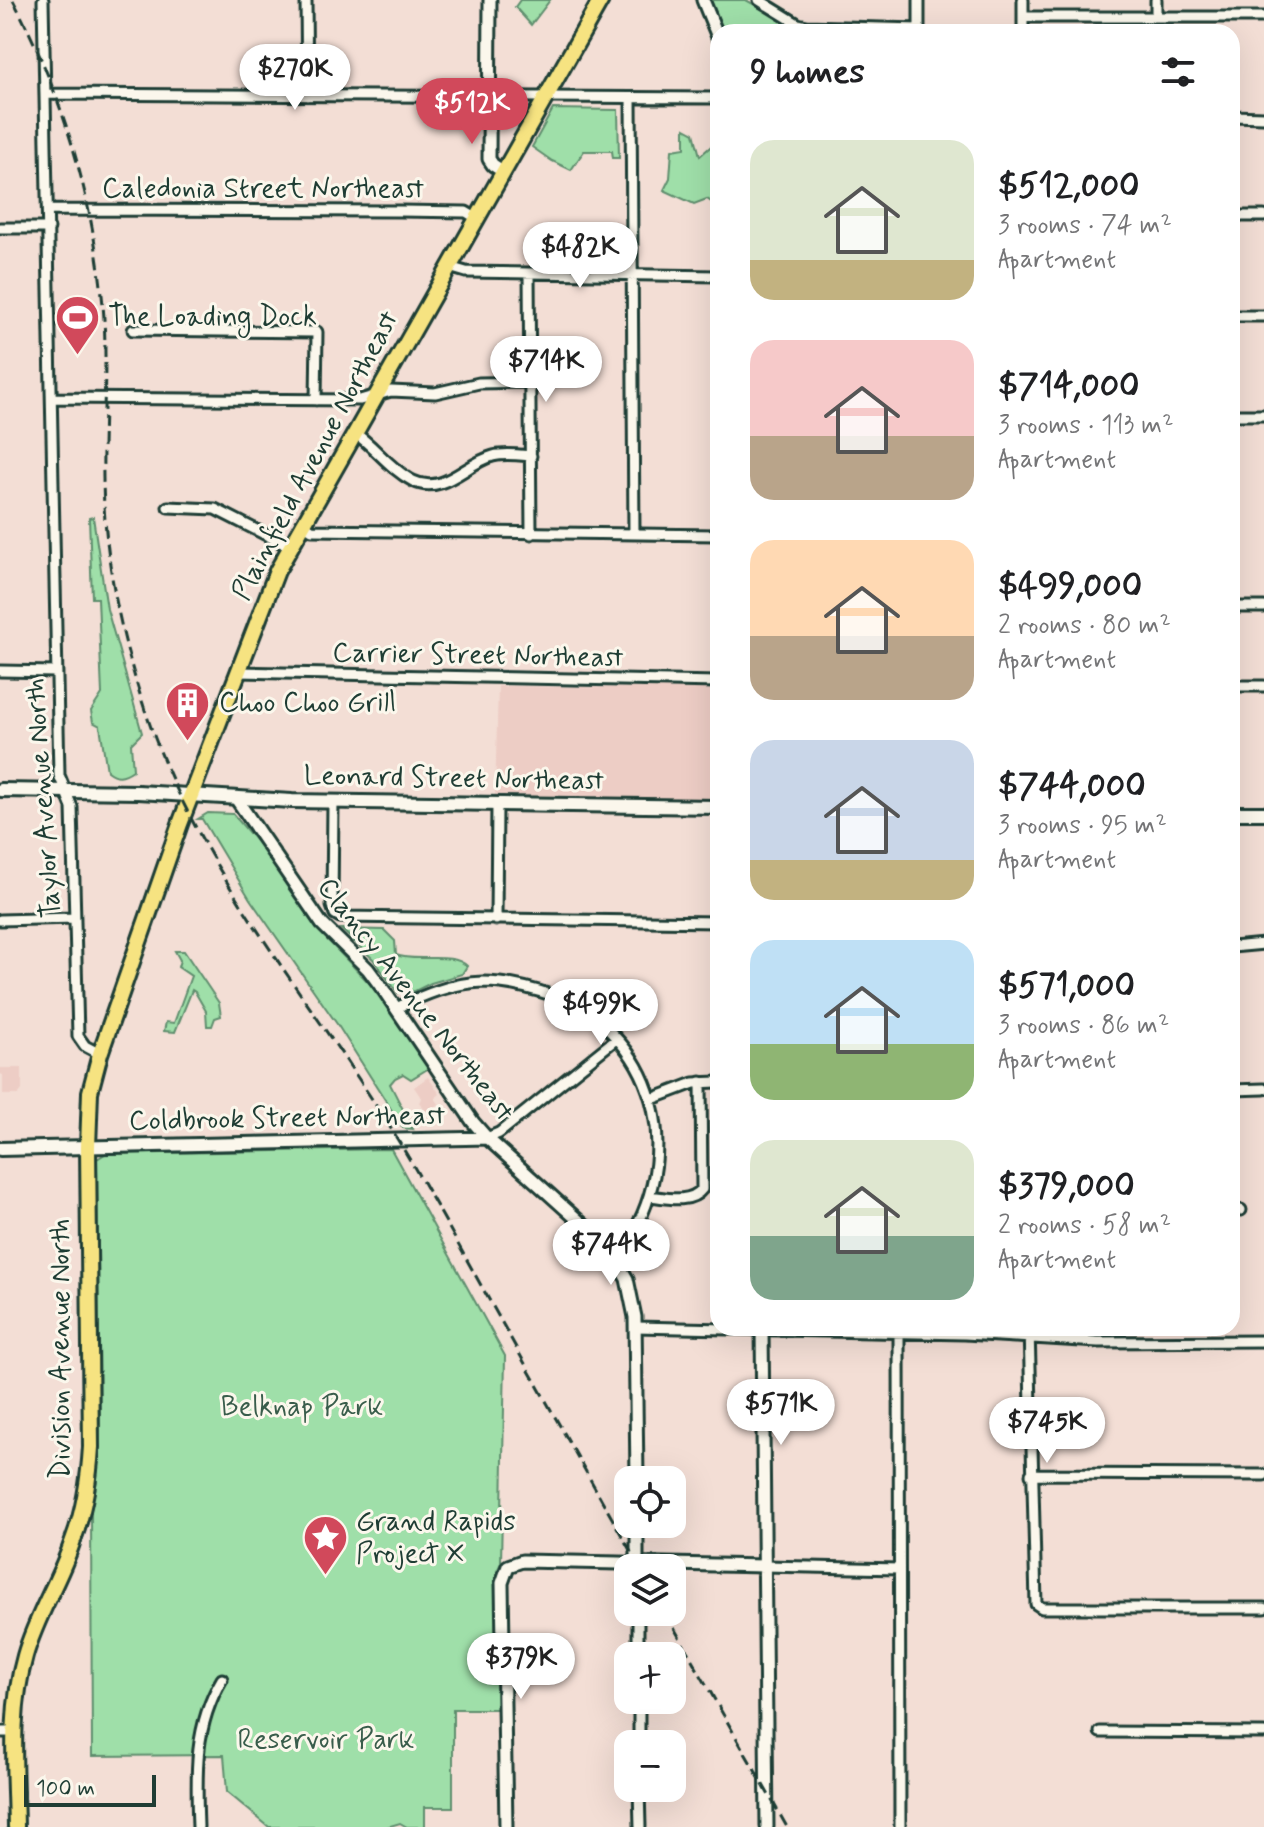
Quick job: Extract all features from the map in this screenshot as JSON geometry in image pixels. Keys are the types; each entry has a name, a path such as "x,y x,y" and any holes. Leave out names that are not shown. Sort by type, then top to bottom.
{"main road":[{"name":"Plainfield Avenue Northeast","path":"88,1147 90,1092 100,1054 190,796 269,587 601,0"},
{"name":"Leonard Street Northeast","path":"0,790 237,800 710,807"},
{"path":"1240,813 1264,813"},
{"path":"0,1149 88,1147"},
{"name":"Division Avenue North","path":"16,1827 7,1732 25,1657 38,1619 73,1543 89,1478 88,1147"}],"street":[{"name":"Taylor Avenue North","path":"43,0 59,775 72,807 78,1036 85,1046 100,1054"},
{"path":"306,0 307,96"},
{"path":"490,0 489,159 504,172"},
{"path":"703,0 713,24"},
{"path":"759,0 798,24"},
{"path":"919,0 919,24"},
{"path":"1023,0 1023,24"},
{"path":"1156,0 1156,17"},
{"path":"1023,17 1264,17"},
{"path":"46,94 710,98"},
{"path":"631,98 634,534"},
{"path":"1240,116 1264,117"},
{"name":"Caledonia Street Northeast","path":"49,210 466,212 476,218"},
{"path":"1240,216 1264,216"},
{"path":"0,228 49,228"},
{"path":"449,267 466,272 710,276"},
{"path":"529,273 531,534"},
{"path":"1240,316 1264,316"},
{"path":"133,330 317,332 316,400"},
{"path":"53,398 360,400 391,391 435,393 491,381 528,382"},
{"path":"1240,415 1264,415"},
{"path":"355,433 402,474 419,483 450,480 491,457 531,456"},
{"path":"168,507 215,509 290,547"},
{"path":"303,524 312,530 710,535"},
{"path":"1240,607 1264,607"},
{"path":"0,671 57,672"},
{"name":"Carrier Street Northeast","path":"237,672 710,682"},
{"path":"1240,686 1264,686"},
{"name":"Clancy Avenue Northeast","path":"237,800 322,924 368,969 487,1138 609,1248 616,1258 630,1291 635,1327 637,1466"},
{"path":"333,802 332,906 335,914 348,917 710,922"},
{"path":"496,920 497,804"},
{"path":"0,920 75,918"},
{"path":"1240,946 1264,944"},
{"path":"396,1008 453,986 482,982 509,984 536,990 572,1005 593,1018 616,1039 634,1062 652,1099 658,1140 650,1196 640,1222 616,1258"},
{"path":"487,1138 499,1133 616,1039"},
{"path":"652,1099 701,1082 710,1082"},
{"path":"650,1196 689,1198 699,1194 702,1189 701,1082"},
{"path":"1240,1090 1264,1089"},
{"name":"Coldbrook Street Northeast","path":"88,1147 487,1138"},
{"path":"635,1327 710,1328"},
{"path":"762,1336 767,1827"},
{"path":"899,1336 900,1827"},
{"path":"1029,1336 1036,1604 1042,1608 1264,1608"},
{"path":"1052,1336 1098,1342 1264,1341"},
{"path":"1031,1474 1264,1475"},
{"path":"506,1827 502,1583 508,1566 522,1561 614,1565"},
{"path":"686,1566 899,1569"},
{"path":"198,1827 199,1740 222,1679"},
{"path":"1100,1732 1264,1733"},
{"path":"639,1802 640,1827"}],"shaded area":[{"path":"498,686 710,689 710,799 495,797"},
{"path":"0,1068 22,1068 22,1090 18,1095 3,1095"},
{"path":"428,1077 440,1094 435,1098 439,1104 427,1113 414,1087"}],"green space":[{"path":"520,0 550,0 531,25 515,7"},
{"path":"709,0 746,0 788,24 721,24"},
{"path":"553,109 618,110 619,158 613,158 612,151 584,151 571,170 532,147"},
{"path":"685,128 694,133 700,156 710,147 710,201 707,199 694,204 664,190 670,178 672,150 685,148"},
{"path":"93,517 107,609 142,733 131,744 133,770 120,776 107,771 100,726 93,722 91,711 102,694 98,598 92,598 89,518"},
{"path":"208,813 233,814 262,848 317,929 375,989 429,1068 411,1079 403,1074 390,1084 413,1129 403,1128 337,1024 250,899 202,819 198,819"},
{"path":"341,929 384,930 395,941 396,955 453,959 467,966 462,974 415,991 398,993 373,959"},
{"path":"175,951 184,951 219,1003 221,1016 215,1018 212,1026 207,1026 206,1011 192,990 175,1032 164,1031 166,1022 174,1023 191,976 178,967 180,960"},
{"name":"Belknap Park","path":"391,1149 505,1356 501,1563 497,1571 498,1709 453,1709 453,1807 425,1807 425,1827 407,1827 400,1823 387,1827 269,1827 227,1792 224,1755 92,1756 91,1509 97,1480 100,1430 97,1159 105,1154"}],"railway":[{"path":"13,0 61,110 92,226 104,327 103,478 106,536 121,623 135,679 165,764 191,818 252,923 355,1073 414,1166 632,1554"},
{"path":"673,1626 787,1827"}],"place":[{"name":"The Loading Dock","path":"77,356"},
{"name":"Choo Choo Grill","path":"188,742"},
{"name":"Grand Rapids Project X","path":"325,1577"}],"park label":[{"name":"Reservoir Park","path":"326,1740"}]}
